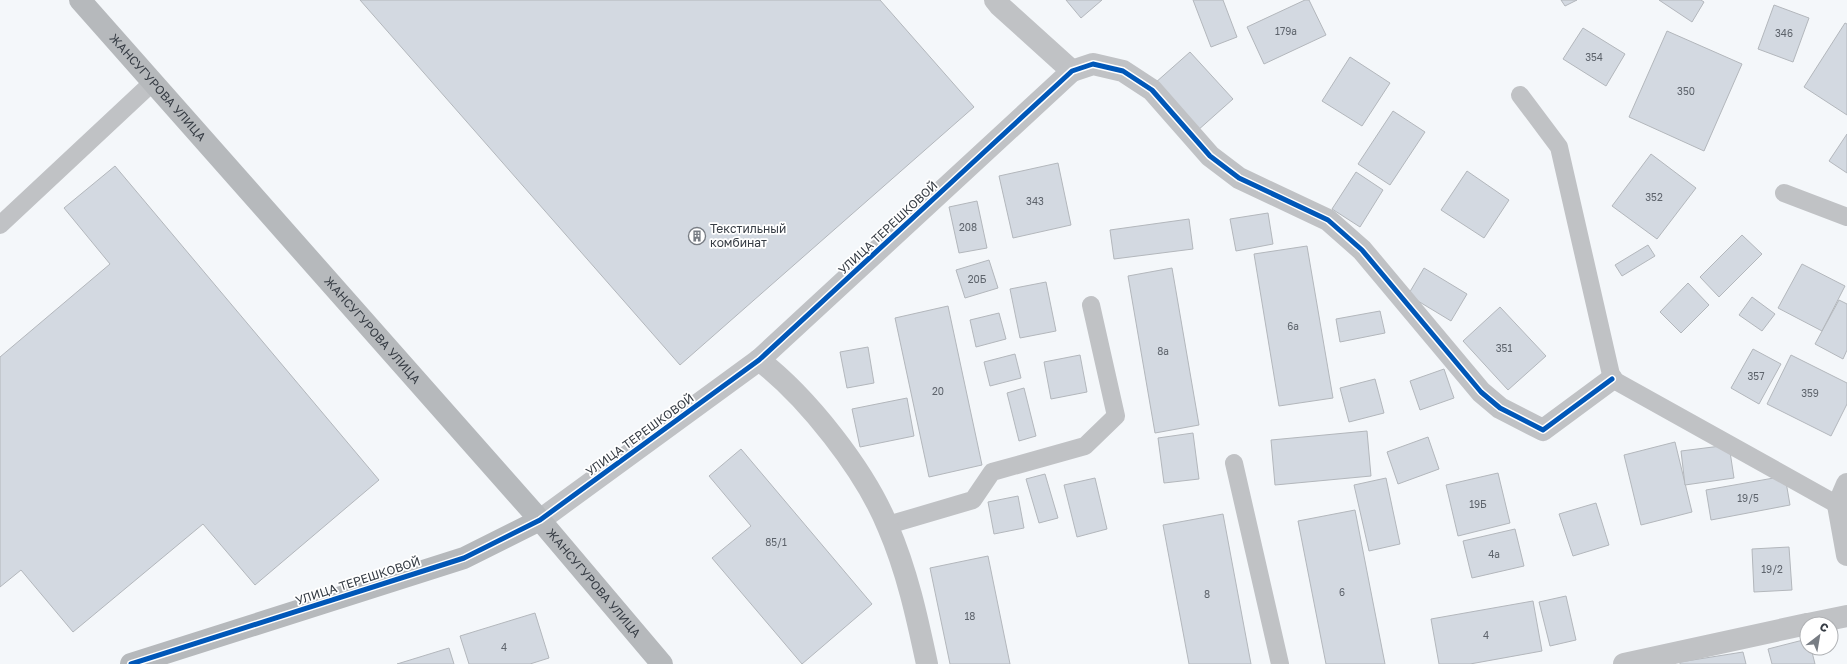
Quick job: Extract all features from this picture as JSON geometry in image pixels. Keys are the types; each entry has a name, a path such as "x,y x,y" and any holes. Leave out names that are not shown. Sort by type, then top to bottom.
{"street":[{"path":"995,0 1072,71 1093,64 1123,71 1152,90 1210,156 1239,178 1328,220 1362,250 1481,392 1500,408 1543,430 1612,379"},
{"name":"ЖАНСУГУРОВА УЛИЦА","path":"84,1 153,82 540,520 662,664"},
{"name":"УЛИЦА ТЕРЕШКОВОЙ","path":"131,664 464,558 540,520 759,360 1072,71"},
{"path":"759,360 780,376 829,431 863,479 888,525 902,561 927,664"},
{"path":"1847,484 1838,505 1847,555"},
{"path":"1624,664 1799,626"}],"lane":[{"path":"0,225 153,82"},
{"path":"1520,95 1559,147 1612,379 1838,505"},
{"path":"1784,193 1847,217"},
{"path":"888,525 973,500 992,472 1084,446 1116,416 1091,305"},
{"path":"1234,463 1280,664"}],"building":[{"name":"Текстильный комбинат","path":"360,0 880,0 974,107 680,365"},
{"path":"1066,0 1102,0 1081,18"},
{"path":"1193,0 1223,0 1237,37 1211,47"},
{"path":"1305,0 1309,0 1326,35 1264,64 1247,27"},
{"path":"1561,0 1577,0 1565,6"},
{"path":"1659,0 1701,0 1704,2 1692,22"},
{"path":"1774,5 1809,18 1793,62 1758,49"},
{"path":"1845,23 1847,24 1847,115 1804,87"},
{"path":"1583,28 1625,54 1606,86 1563,59"},
{"path":"1667,31 1742,64 1704,151 1629,117"},
{"path":"1190,52 1233,99 1197,131 1155,83"},
{"path":"1350,57 1390,83 1362,126 1322,101"},
{"path":"1393,111 1425,132 1390,185 1358,164"},
{"path":"1847,134 1847,173 1829,161"},
{"path":"1651,154 1696,188 1657,239 1612,206"},
{"path":"1058,163 1071,225 1013,238 999,176"},
{"path":"115,166 379,480 255,585 203,524 73,632 21,570 0,587 0,357 110,264 64,208"},
{"path":"1467,171 1509,200 1484,238 1441,210"},
{"path":"1356,172 1383,190 1360,227 1332,209"},
{"path":"977,201 987,248 959,253 949,207"},
{"path":"1268,213 1273,244 1236,251 1230,219"},
{"path":"1189,219 1193,249 1114,259 1110,230"},
{"path":"1742,235 1762,254 1719,297 1700,277"},
{"path":"1648,245 1655,256 1622,276 1615,265"},
{"path":"1307,246 1333,398 1279,406 1254,254"},
{"path":"989,260 998,288 965,298 956,270"},
{"path":"1802,264 1845,286 1822,331 1778,308"},
{"path":"1172,268 1199,425 1155,433 1128,276"},
{"path":"1424,268 1467,294 1451,321 1408,295"},
{"path":"1046,282 1056,331 1020,338 1010,289"},
{"path":"1688,283 1709,305 1681,333 1660,312"},
{"path":"1752,297 1775,314 1762,331 1739,315"},
{"path":"1839,300 1847,304 1847,350 1843,359 1815,344"},
{"path":"948,306 982,465 929,477 895,318"},
{"path":"1500,307 1546,356 1508,390 1463,341"},
{"path":"1380,311 1385,333 1340,342 1336,319"},
{"path":"999,313 1006,339 976,347 970,320"},
{"path":"868,347 874,383 847,388 840,352"},
{"path":"1753,349 1781,364 1759,404 1731,388"},
{"path":"1015,354 1021,378 990,386 984,362"},
{"path":"1080,355 1087,392 1051,399 1044,362"},
{"path":"1791,355 1847,383 1847,404 1831,436 1767,404"},
{"path":"1444,369 1454,398 1420,410 1410,381"},
{"path":"1375,379 1384,413 1349,422 1340,388"},
{"path":"1024,388 1036,436 1019,441 1007,393"},
{"path":"907,398 914,436 860,447 852,409"},
{"path":"1367,431 1371,476 1275,485 1271,440"},
{"path":"1193,433 1199,479 1164,483 1158,438"},
{"path":"1428,437 1439,469 1398,484 1387,452"},
{"path":"1675,442 1692,512 1641,525 1624,455"},
{"path":"1729,445 1734,478 1685,485 1681,451"},
{"path":"741,449 872,604 802,664 712,558 751,526 709,476"},
{"path":"1498,473 1510,523 1458,536 1446,485"},
{"path":"1045,474 1058,518 1039,523 1026,479"},
{"path":"1785,476 1790,505 1711,520 1706,490"},
{"path":"1095,478 1107,529 1077,537 1064,485"},
{"path":"1386,478 1400,544 1369,551 1354,485"},
{"path":"1018,496 1024,528 994,534 988,502"},
{"path":"1596,503 1609,545 1573,556 1559,514"},
{"path":"1355,510 1385,664 1326,664 1298,521"},
{"path":"1223,514 1251,664 1189,664 1163,525"},
{"path":"1515,529 1524,566 1472,578 1463,541"},
{"path":"1789,547 1792,590 1754,592 1752,549"},
{"path":"988,556 1010,664 950,664 930,568"},
{"path":"1566,596 1576,640 1550,646 1539,602"},
{"path":"1533,601 1542,651 1470,664 1439,664 1431,619"},
{"path":"535,613 549,658 530,664 469,664 460,636"},
{"path":"1799,641 1799,656 1813,656 1815,664 1772,664 1768,649"},
{"path":"449,648 454,664 397,664"},
{"path":"1743,652 1746,664 1680,664 1680,662"}],"cycle path":[{"path":"131,664 464,558 540,520 759,360 1072,71 1093,64 1123,71 1152,90 1210,156 1239,178 1328,220 1362,250 1481,392 1500,408 1543,430 1612,379"}],"place":[{"name":"Текстильный комбинат","path":"697,236"}]}
